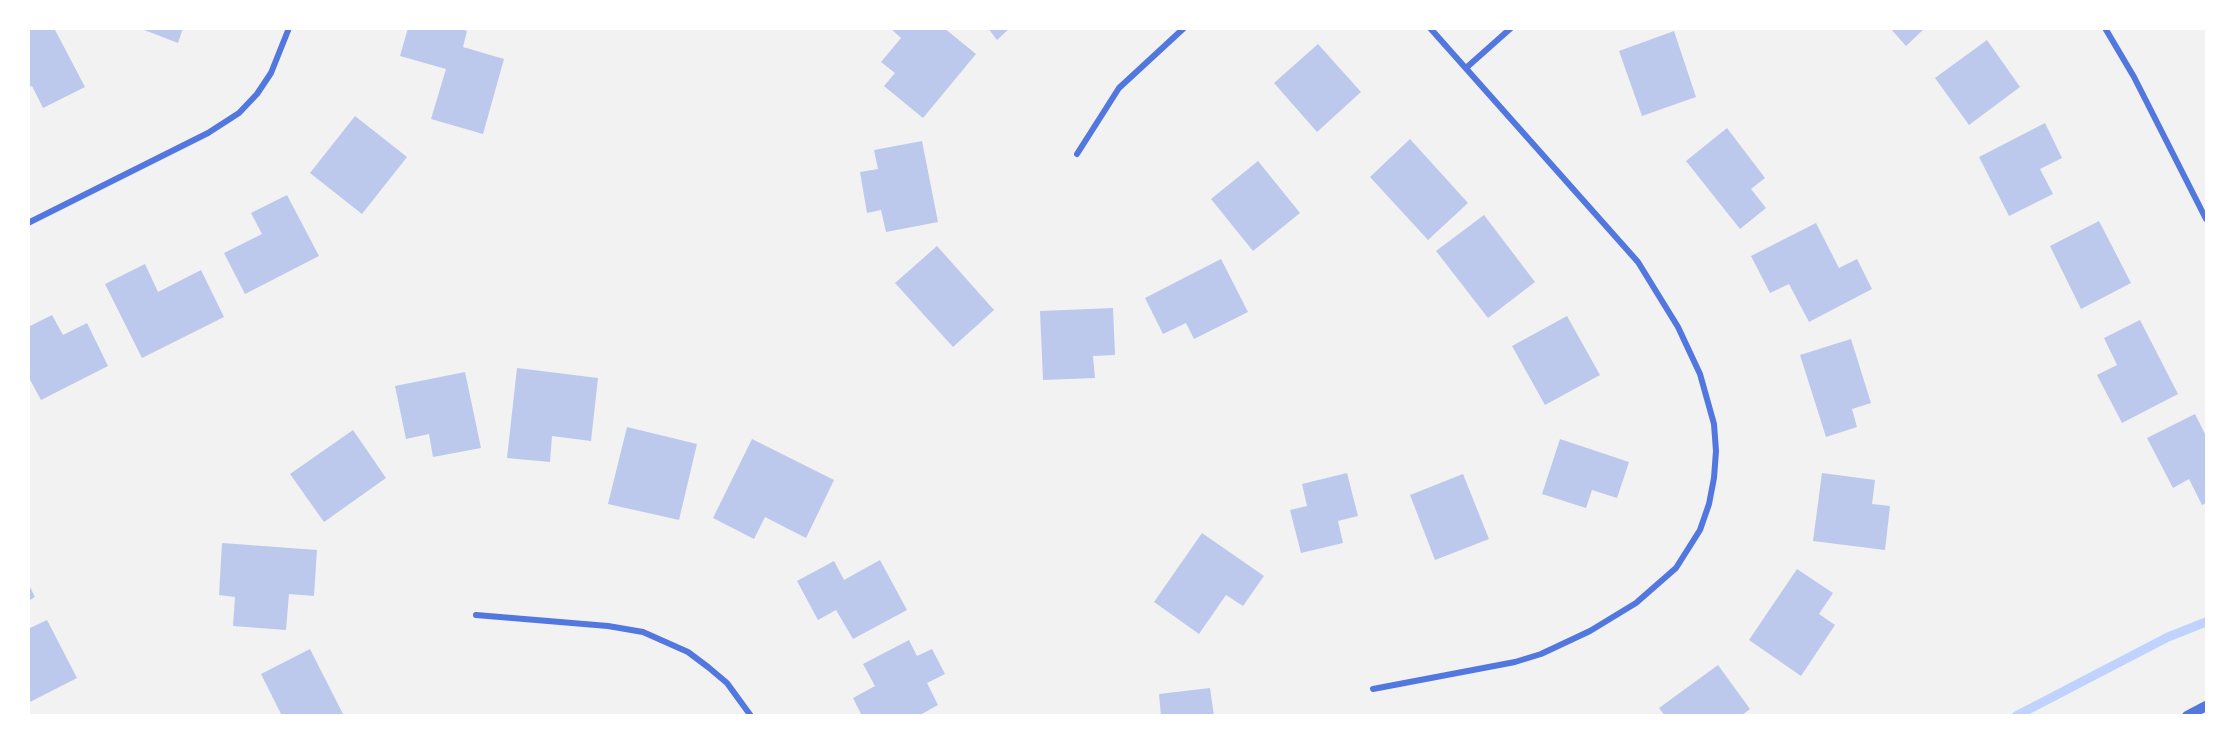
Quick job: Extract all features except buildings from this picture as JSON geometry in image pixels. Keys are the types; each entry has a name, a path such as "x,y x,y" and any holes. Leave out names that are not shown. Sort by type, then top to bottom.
{"street":[{"path":"28,223 208,133 239,113 257,94 270,73 289,28"},
{"path":"1077,154 1119,88 1184,28"},
{"path":"1373,689 1515,662 1541,654 1590,631 1636,603 1676,568 1700,530 1709,504 1714,478 1716,451 1709,399 1678,327 1638,262 1430,28"},
{"path":"1466,68 1511,28"},
{"path":"2105,28 2134,76 2206,219"},
{"path":"476,615 608,626 651,635 688,652 708,667 727,683 751,716"},
{"path":"2187,716 2206,706"}],"waterway":[{"path":"2016,716 2168,637 2206,622"}]}
